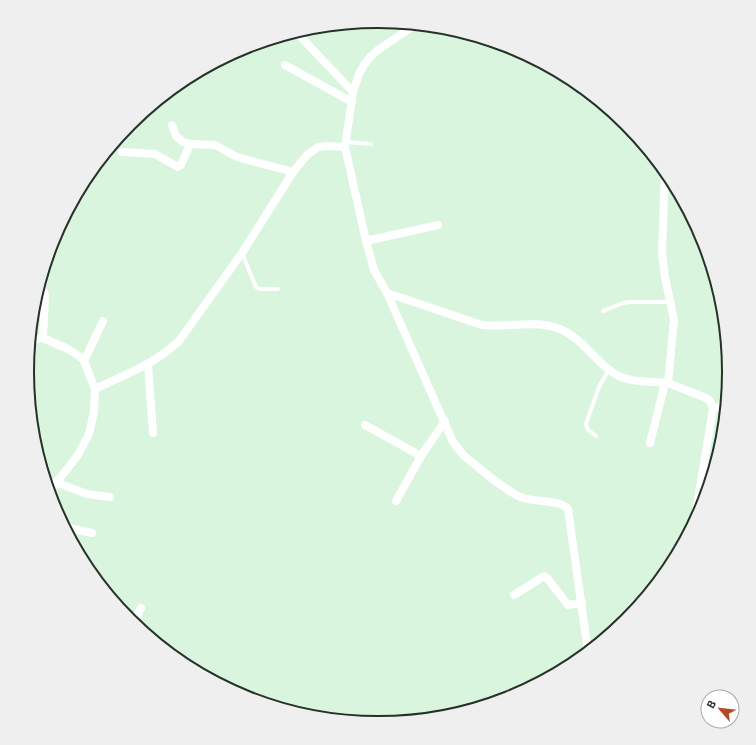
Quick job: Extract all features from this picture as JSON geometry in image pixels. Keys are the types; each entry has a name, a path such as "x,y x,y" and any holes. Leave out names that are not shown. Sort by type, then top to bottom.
{"street":[{"path":"408,30 370,57 359,74 353,92 346,145 366,241 374,270 386,293 453,442 458,449 464,456 514,494 531,500 562,505 568,509 587,646"},
{"path":"301,37 353,92"},
{"path":"285,66 352,102"},
{"path":"172,124 174,131 180,140 190,144 215,145 237,157 293,172"},
{"path":"122,152 154,154 178,167 181,165 190,144"},
{"path":"95,389 148,364 161,356 179,341 242,253 293,172 307,155 318,147 346,145"},
{"path":"650,444 666,383 674,328 674,320 665,277 662,253 665,182"},
{"path":"366,241 438,225"},
{"path":"43,291 45,296 43,338"},
{"path":"386,293 482,325 533,324 546,325 559,329 570,334 582,343 609,369 624,378 666,383 706,398 710,401 713,408 698,499"},
{"path":"84,361 103,321"},
{"path":"35,339 43,338 68,349 79,356 84,361 95,389 94,412 89,434 78,455 53,485"},
{"path":"148,364 153,433"},
{"path":"713,408 721,406"},
{"path":"396,501 421,456 445,422"},
{"path":"364,425 421,456"},
{"path":"55,482 87,494 110,497"},
{"path":"71,528 92,533"},
{"path":"514,595 544,576 565,604 569,605 582,603"},
{"path":"136,618 141,608"}],"lane":[{"path":"346,145 371,144"},
{"path":"242,253 256,287 260,289 278,289"},
{"path":"603,310 630,302 670,302"},
{"path":"596,436 588,430 586,424 599,386 609,369"}]}
